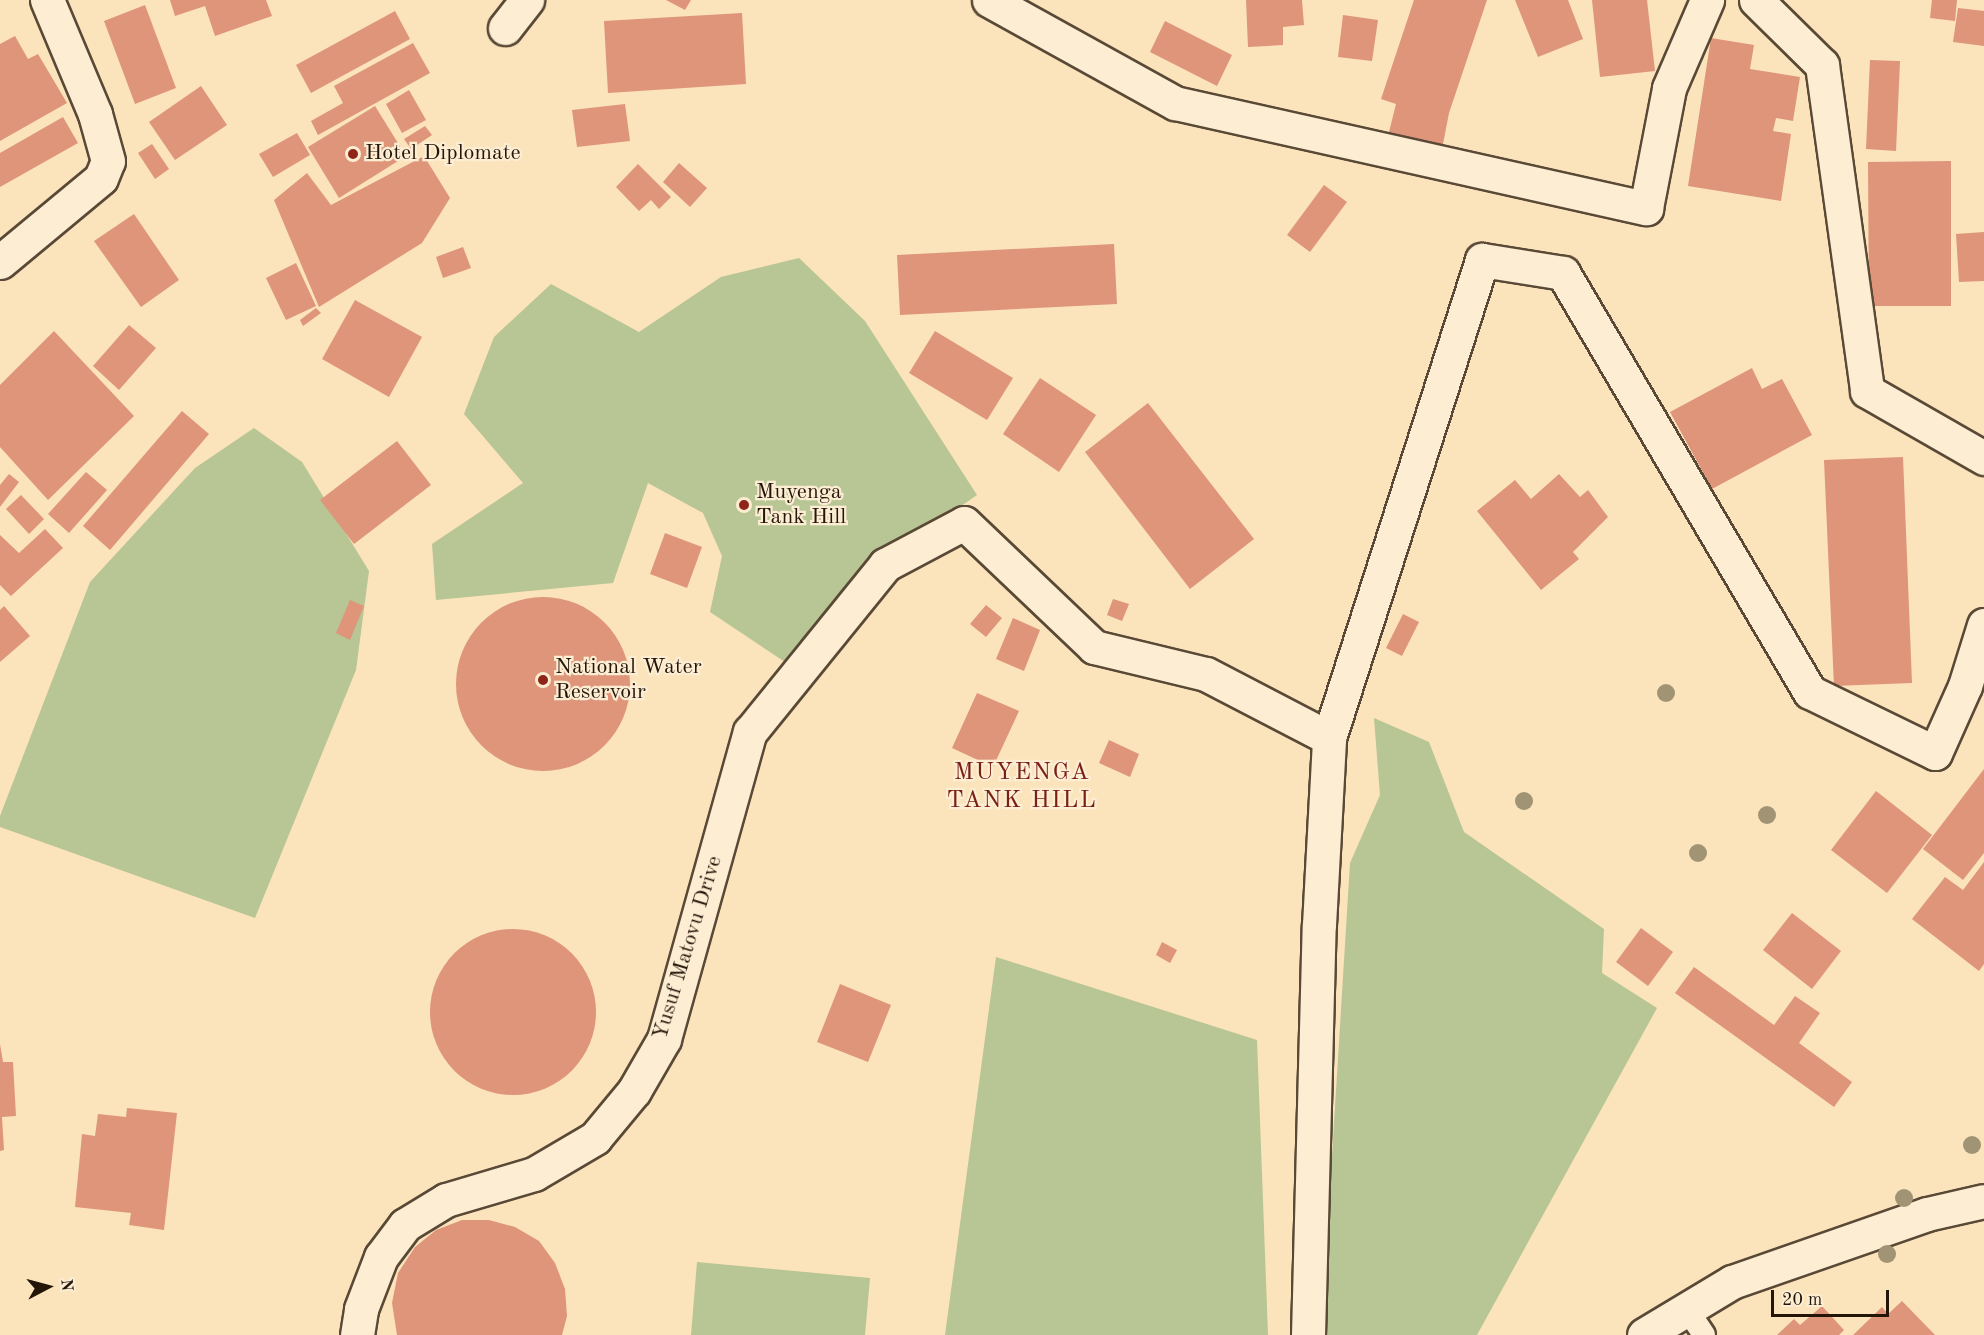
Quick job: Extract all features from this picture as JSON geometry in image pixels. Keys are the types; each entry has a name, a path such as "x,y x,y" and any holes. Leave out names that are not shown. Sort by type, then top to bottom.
{"street":[{"path":"0,262 101,178 108,161 95,114 47,0"},
{"path":"505,28 527,0"},
{"path":"989,0 1175,103 1646,208 1669,88 1707,0"},
{"path":"1756,0 1822,64 1867,391 1984,458"},
{"path":"1308,1335 1319,925 1329,738 1482,260 1563,273 1810,692 1935,753 1965,686 1984,625"},
{"name":"Yusuf Matovu Drive","path":"357,1335 361,1309 381,1257 405,1225 446,1200 544,1168 595,1138 634,1092 664,1039 750,732 885,565 964,523 1094,646 1206,674 1329,738"},
{"path":"1644,1335 1732,1282 1775,1265 1927,1214 1984,1201"}],"lane":[{"path":"1686,1308 1704,1335"}],"green space":[{"path":"799,258 865,321 977,495 898,550 791,666 710,612 722,556 703,513 648,483 613,583 436,600 432,544 523,483 464,414 494,337 551,284 639,332 721,277"},
{"path":"254,428 302,462 369,571 356,670 255,918 0,827 0,816 90,582 195,468"},
{"path":"1374,718 1429,742 1464,832 1604,929 1602,973 1657,1008 1477,1335 1321,1335 1350,863 1380,795"},
{"path":"996,957 1257,1040 1268,1335 945,1335"},
{"path":"697,1262 870,1278 865,1335 691,1335"}],"building":[{"path":"170,0 266,0 272,16 215,36 205,6 175,16"},
{"path":"666,0 691,0 685,10"},
{"path":"1246,0 1302,0 1304,25 1283,27 1283,45 1248,47"},
{"path":"1414,0 1487,0 1449,113 1438,170 1383,156 1396,104 1381,99"},
{"path":"1515,0 1568,0 1583,39 1538,57"},
{"path":"1592,0 1647,0 1655,71 1600,77"},
{"path":"1932,0 1957,0 1955,21 1930,18"},
{"path":"145,5 176,88 135,104 104,21"},
{"path":"1958,8 1984,11 1984,46 1953,42"},
{"path":"395,11 410,39 311,93 296,65"},
{"path":"742,13 746,84 608,93 604,21"},
{"path":"1343,15 1378,20 1372,61 1338,57"},
{"path":"1165,21 1232,55 1217,86 1150,52"},
{"path":"15,36 28,59 38,54 67,103 0,141 0,44"},
{"path":"1711,38 1754,45 1750,69 1800,77 1793,121 1776,118 1773,131 1791,134 1781,201 1688,186"},
{"path":"413,43 430,73 318,135 311,121 343,103 334,86"},
{"path":"1870,60 1900,61 1896,151 1866,149"},
{"path":"201,86 227,125 175,160 149,122"},
{"path":"409,90 426,120 402,133 386,104"},
{"path":"625,104 630,141 577,147 572,110"},
{"path":"375,106 406,156 339,198 308,147"},
{"path":"63,117 78,143 0,187 0,153"},
{"path":"425,126 432,135 411,149 404,139"},
{"path":"297,133 310,155 273,177 259,154"},
{"path":"152,144 169,169 155,179 138,153"},
{"path":"424,156 450,198 422,243 319,307 274,200 307,173 331,205"},
{"path":"1951,161 1951,306 1869,306 1868,162"},
{"path":"679,163 707,188 690,207 663,182"},
{"path":"638,164 671,197 659,209 651,200 639,211 616,187"},
{"path":"1324,185 1347,202 1310,252 1287,235"},
{"path":"134,214 179,280 141,307 94,241"},
{"path":"1984,232 1984,281 1959,282 1956,234"},
{"path":"1114,244 1117,304 900,315 897,255"},
{"path":"463,247 471,268 443,278 436,257"},
{"path":"296,263 316,306 286,320 266,278"},
{"path":"355,300 422,337 389,397 322,359"},
{"path":"316,308 321,313 303,326 300,320"},
{"path":"129,325 156,348 119,390 93,366"},
{"path":"54,331 134,416 48,500 0,447 0,385"},
{"path":"935,331 1013,378 987,420 909,373"},
{"path":"1752,368 1762,389 1782,379 1812,435 1712,489 1670,412"},
{"path":"1040,378 1096,415 1059,472 1003,434"},
{"path":"1148,403 1254,539 1190,589 1085,452"},
{"path":"182,411 209,434 110,550 83,526"},
{"path":"397,441 431,485 354,544 320,500"},
{"path":"1903,457 1912,683 1834,686 1824,460"},
{"path":"86,472 107,490 69,533 48,514"},
{"path":"9,474 19,482 0,507 0,485"},
{"path":"1559,474 1580,497 1588,490 1608,517 1573,552 1579,559 1541,590 1477,511 1515,480 1531,499"},
{"path":"21,495 44,519 29,534 6,509"},
{"path":"45,529 63,548 11,596 0,585 0,535 19,553"},
{"path":"665,533 702,547 687,588 650,574"},
{"name":"National Water Reservoir","path":"543,597 576,604 591,612 604,623 615,636 623,651 630,684 623,717 615,732 604,745 591,756 576,764 543,771 510,764 495,756 482,745 471,732 463,717 456,684 463,651 471,636 482,623 495,612 510,604"},
{"path":"1113,599 1129,604 1122,621 1107,615"},
{"path":"350,600 364,606 350,640 336,633"},
{"path":"986,605 1002,618 986,637 970,624"},
{"path":"4,606 30,636 0,662 0,610"},
{"path":"1403,614 1419,622 1402,656 1386,648"},
{"path":"1013,618 1040,630 1024,671 996,659"},
{"path":"977,693 1019,711 993,767 952,748"},
{"path":"1109,740 1139,754 1130,777 1099,763"},
{"path":"1984,769 1984,853 1963,880 1923,849"},
{"path":"1876,791 1932,835 1887,893 1831,850"},
{"path":"1984,862 1984,964 1979,971 1912,919 1945,877 1963,890"},
{"path":"1792,913 1841,951 1812,989 1763,950"},
{"path":"1641,928 1673,952 1648,986 1616,962"},
{"path":"513,929 529,930 545,935 572,953 590,980 595,996 595,1028 590,1044 572,1071 545,1089 529,1094 513,1095 497,1094 481,1089 454,1071 436,1044 431,1028 430,1012 431,996 436,980 454,953 481,935 497,930"},
{"path":"1162,942 1177,950 1170,963 1156,955"},
{"path":"1694,967 1774,1025 1795,996 1820,1013 1799,1043 1852,1082 1834,1107 1675,993"},
{"path":"840,984 891,1005 868,1062 817,1042"},
{"path":"0,1044 3,1062 13,1062 16,1116 2,1117 4,1150 0,1151"},
{"path":"127,1108 177,1113 164,1230 129,1225 131,1213 75,1207 82,1134 95,1136 98,1114 126,1117"},
{"path":"462,1220 489,1220 515,1227 539,1241 555,1263 565,1289 567,1316 562,1335 397,1335 392,1303 398,1273 415,1247 436,1230"},
{"path":"1902,1301 1935,1335 1853,1335 1882,1307 1888,1314"},
{"path":"1822,1306 1844,1330 1839,1335 1777,1335 1794,1319 1800,1325"}],"place":[{"name":"Hotel Diplomate","path":"353,154"},
{"name":"Muyenga Tank Hill","path":"744,505"},
{"name":"National Water Reservoir","path":"543,680"}],"district":[{"name":"MUYENGA TANK HILL","path":"1022,788"}]}
